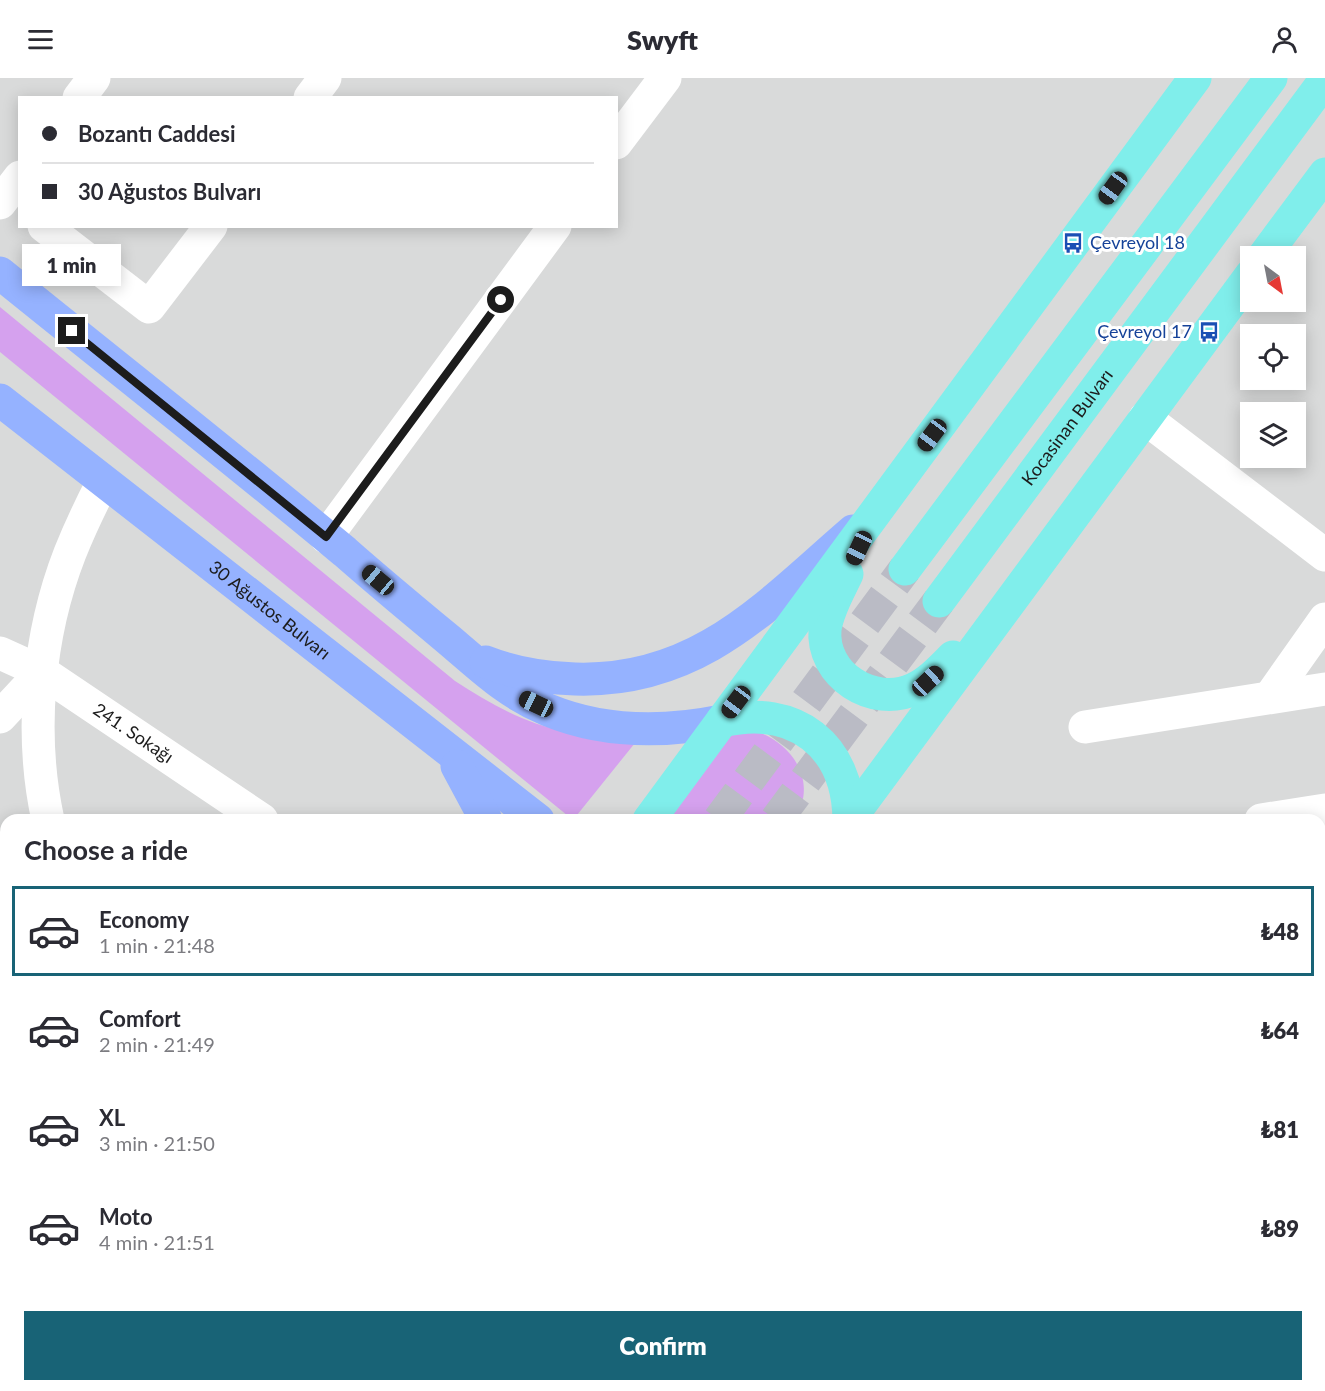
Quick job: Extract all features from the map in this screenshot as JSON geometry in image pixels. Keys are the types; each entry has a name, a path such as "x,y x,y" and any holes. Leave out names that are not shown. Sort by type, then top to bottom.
{"highway":[{"path":"653,814 1194,78"},
{"path":"905,569 1271,78"},
{"name":"Kocasinan Bulvarı","path":"939,601 1325,80"},
{"path":"1271,246 1325,174"},
{"path":"853,814 1240,290"},
{"path":"875,512 828,616 825,632 826,647 832,661 840,674 852,684 866,692 882,695 898,694 914,689 928,681 1003,610"},
{"path":"722,721 740,716 778,719 812,736 826,749 837,765 845,783 849,814"}],"main road":[{"path":"0,273 326,537 501,685 548,710 601,725 641,729 692,727 722,721"},
{"name":"30 Ağustos Bulvarı","path":"0,400 530,814"},
{"path":"465,653 494,665 555,678 614,678 666,667 692,657 749,620 875,512"},
{"path":"448,752 466,779 483,814"}],"street":[{"path":"81,96 94,78"},
{"path":"312,96 325,78"},
{"path":"618,141 665,78"},
{"path":"47,228 149,307 209,228"},
{"path":"326,537 554,228"},
{"path":"1145,418 1325,555"},
{"path":"47,814 40,766 39,719 42,672 48,632 69,555 104,482"},
{"path":"1270,697 1325,620"},
{"name":"241. Sokağı","path":"0,653 42,672 253,814"},
{"path":"0,717 42,672"},
{"path":"1085,727 1325,688"},
{"path":"1299,814 1325,810"}],"shaded area":[{"path":"0,78 1325,78 1325,814 0,814"},
{"path":"0,307 455,681 494,705 550,728 574,733 639,738 578,814 566,814 0,352"},
{"path":"755,731 781,745 791,755 803,779 804,792 797,814 655,814 712,738"}],"tunnel":[{"path":"723,814 905,569"},
{"path":"780,814 939,601"}],"place":[{"name":"Çevreyol 18","path":"1073,243"},
{"name":"Çevreyol 17","path":"1209,332"}],"route":[{"path":"72,331 326,537 501,300"}]}
